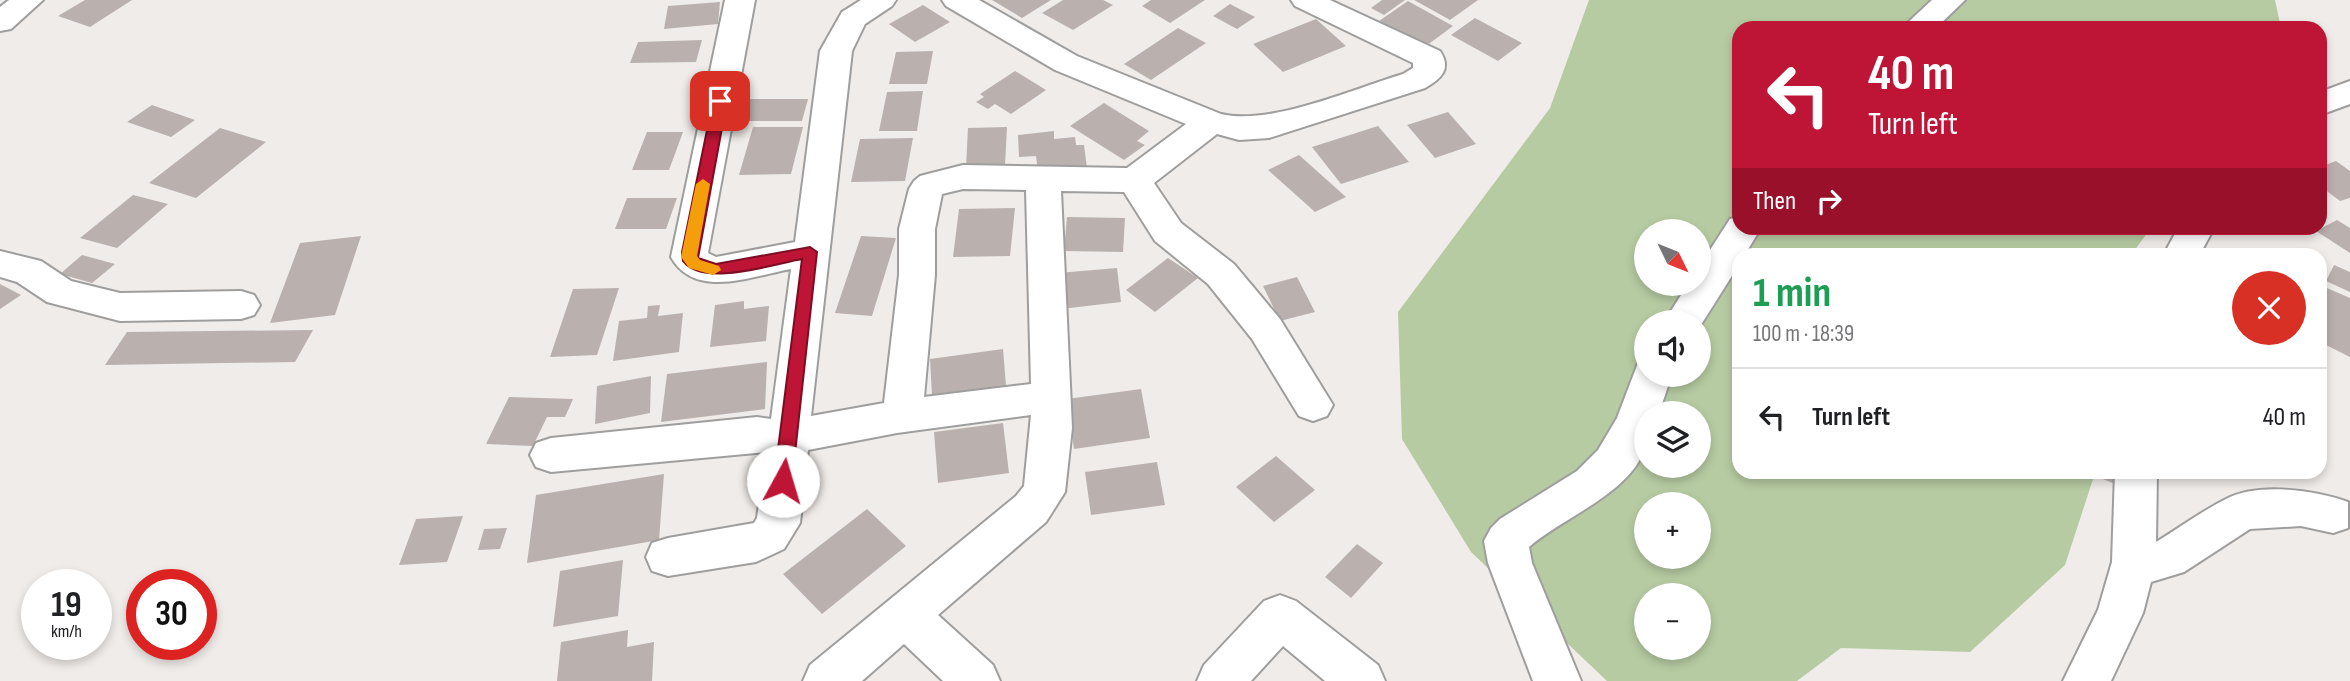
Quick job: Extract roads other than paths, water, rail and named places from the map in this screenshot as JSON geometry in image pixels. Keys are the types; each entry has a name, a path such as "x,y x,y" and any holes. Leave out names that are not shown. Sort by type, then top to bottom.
{"street":[{"path":"0,22 28,0"},
{"path":"740,0 689,257 700,267 716,270 810,252"},
{"path":"668,557 755,543 769,536 778,523 836,51 853,19 881,0"},
{"path":"957,0 1066,63 1211,122 1239,129 1269,127 1414,81 1429,72 1429,58 1306,0"},
{"path":"1925,21 1950,0"},
{"path":"2327,101 2350,91"},
{"path":"897,417 903,410 917,275 917,229 926,189 951,177 1134,180 1211,122"},
{"path":"827,681 1031,509 1044,492 1052,428 1043,178"},
{"path":"1134,180 1168,232 1221,274 1266,329 1313,405"},
{"path":"1691,310 1739,235"},
{"path":"0,264 28,271 60,292 120,307 241,304"},
{"path":"1557,681 1510,564 1506,541 1521,525 1596,481 1617,455 1644,407 1649,387"},
{"path":"551,455 757,434 788,438 897,417 1049,397"},
{"path":"2087,681 2120,613 2132,568 2136,479"},
{"path":"2132,568 2168,558 2242,511 2301,508 2333,515"},
{"path":"904,614 976,681"},
{"path":"1221,681 1280,616 1361,681"}]}
